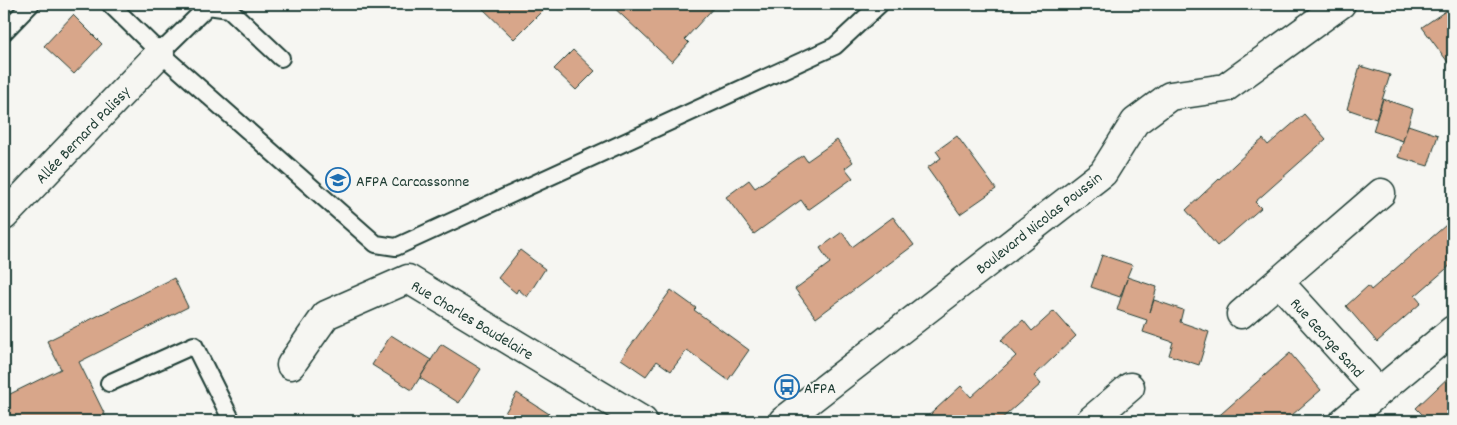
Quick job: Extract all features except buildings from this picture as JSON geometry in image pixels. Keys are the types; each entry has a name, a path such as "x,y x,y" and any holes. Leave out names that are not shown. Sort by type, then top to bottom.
{"street":[{"name":"Boulevard Nicolas Poussin","path":"783,421 1103,173 1135,122 1170,96 1225,88 1341,4"},
{"name":"Allée Bernard Palissy","path":"4,216 160,53"},
{"name":"Rue George Sand","path":"1241,314 1380,193"},
{"name":"Rue Charles Baudelaire","path":"290,365 326,315 408,279 643,421"},
{"name":"Rue George Sand","path":"1279,282 1378,391"},
{"path":"1344,421 1453,330"},
{"path":"1090,421 1130,387"}],"lane":[{"path":"4,32 31,4"},
{"path":"110,4 160,53 376,244 396,247 835,46 880,4"},
{"path":"160,53 208,6 229,9 281,58"},
{"path":"109,383 194,345 232,421"}],"place":[{"name":"AFPA Carcassonne","path":"338,180"},
{"name":"AFPA","path":"787,387"}]}
